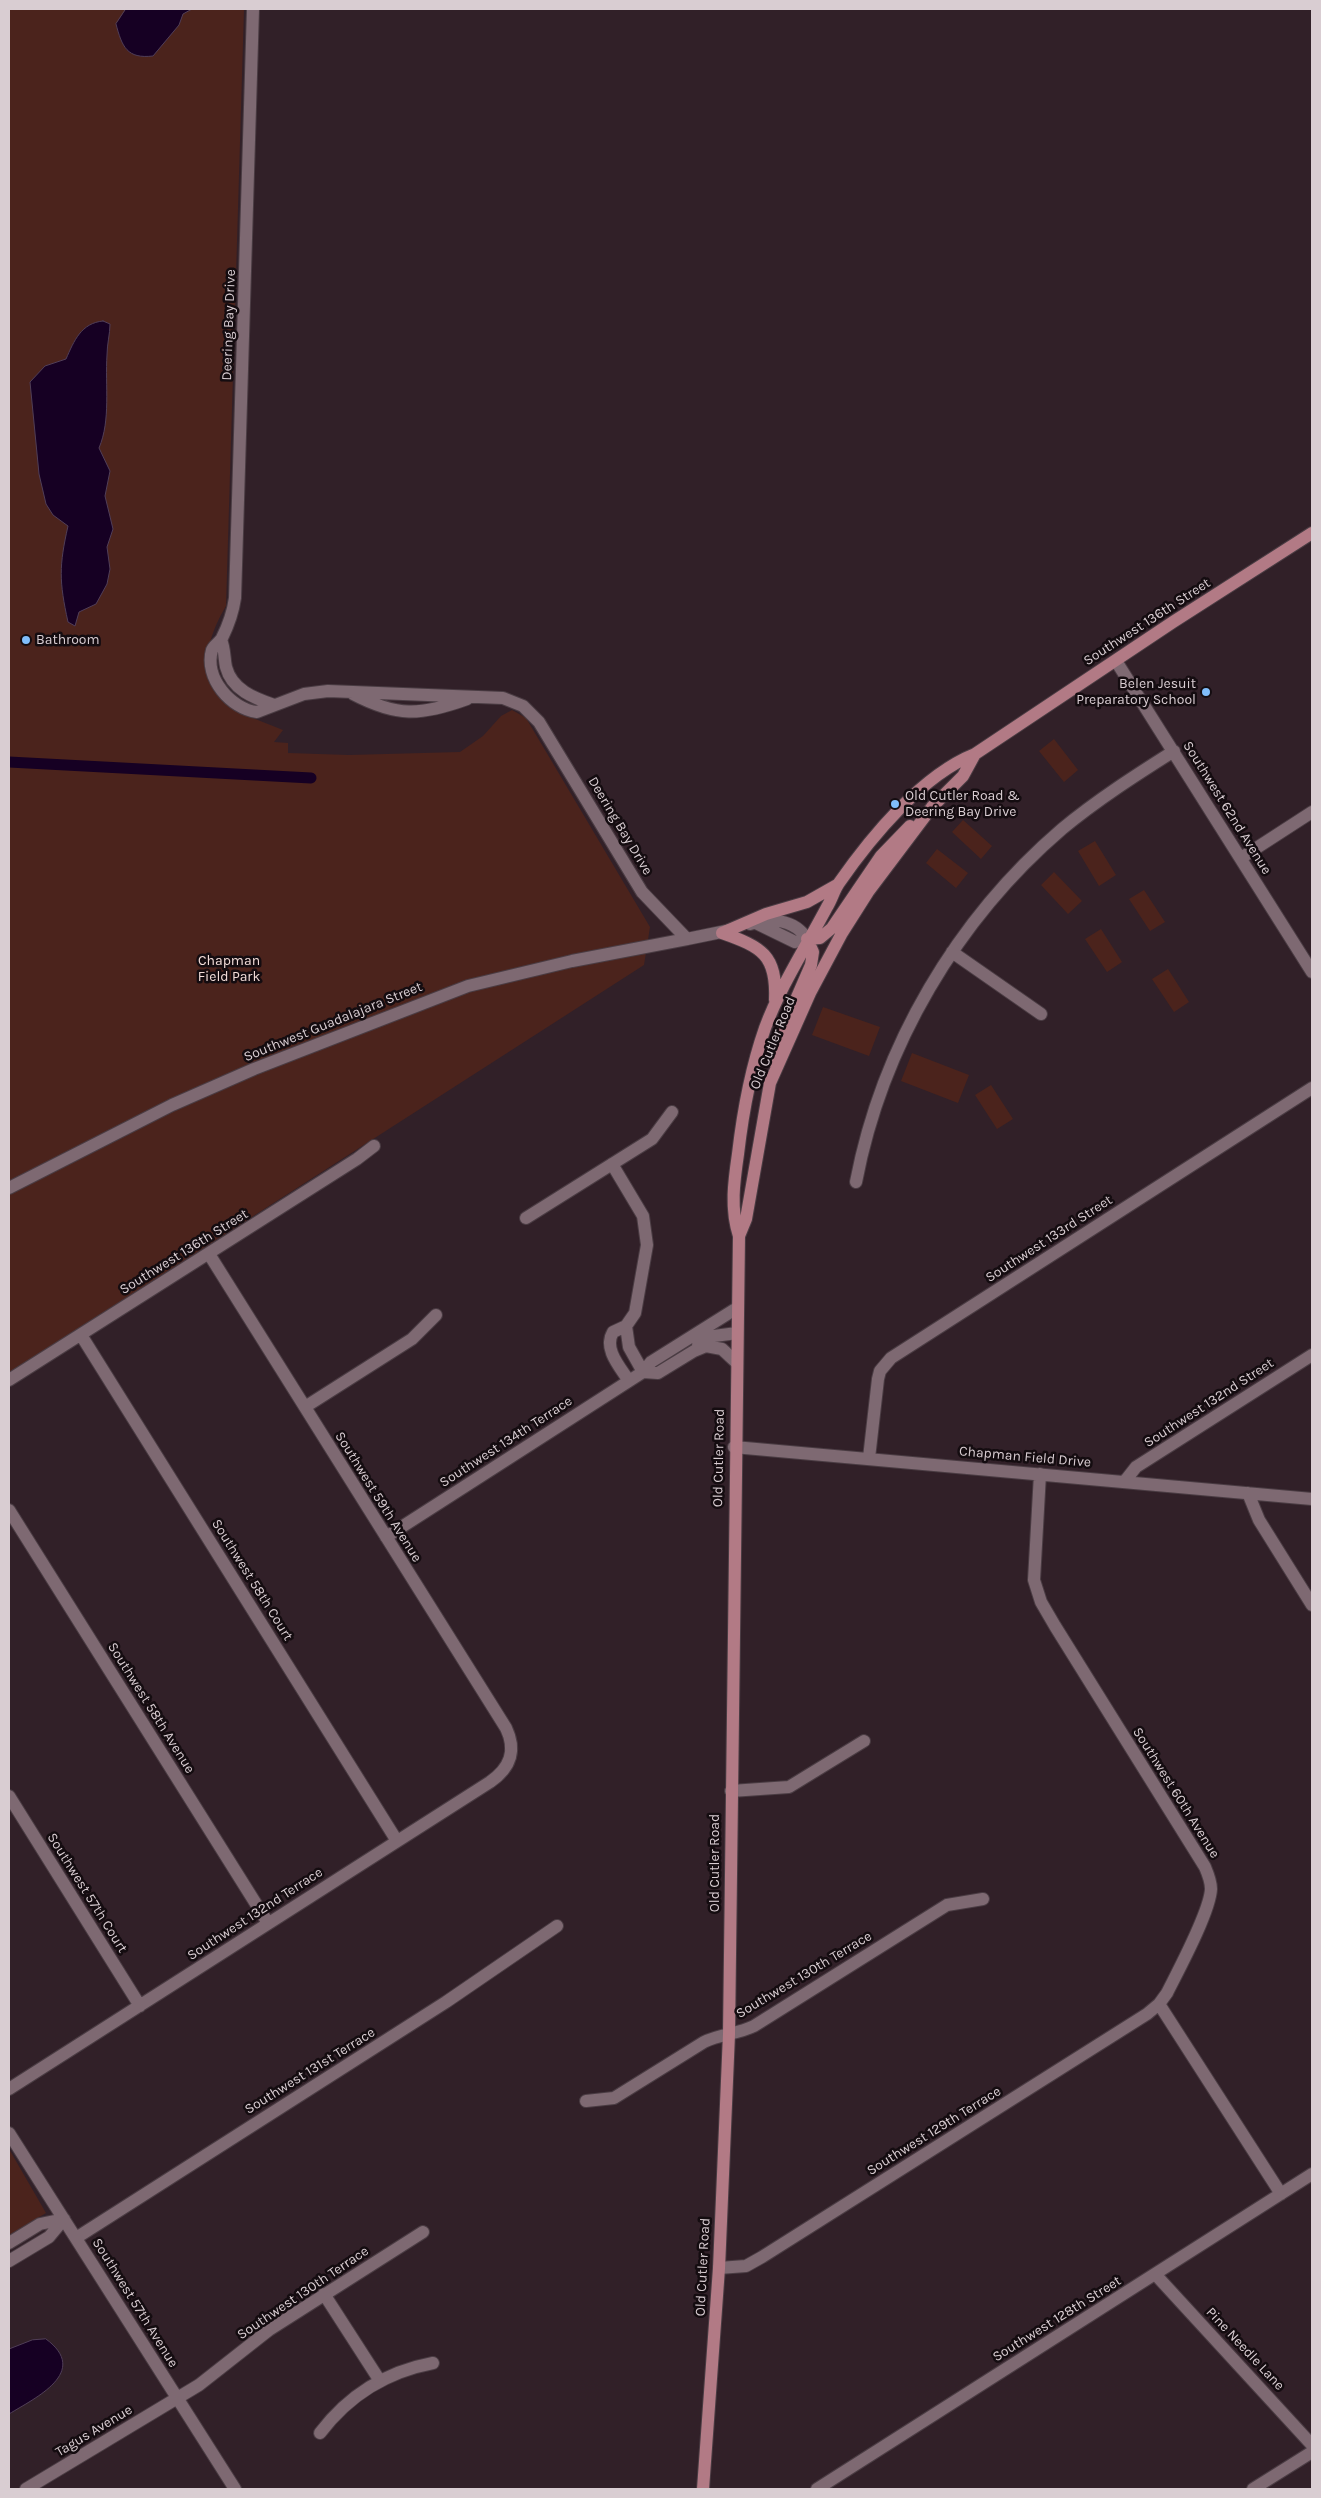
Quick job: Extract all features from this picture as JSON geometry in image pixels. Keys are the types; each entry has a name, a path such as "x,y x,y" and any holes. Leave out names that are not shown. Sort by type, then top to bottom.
{"main road":[{"name":"Southwest 136th Street","path":"808,939 828,906 837,885 885,826 931,781 958,761 975,754 1312,533"},
{"name":"Southwest 136th Street","path":"830,953 868,892 932,807 963,776 975,754"},
{"path":"770,1083 781,1034 812,965 813,952 808,939 823,936 832,928 881,856 902,833 932,807"},
{"path":"722,933 766,914 807,902 837,885"},
{"path":"722,933 750,944 767,957 773,968 776,980 775,1003"},
{"name":"Old Cutler Road","path":"739,1236 733,1219 739,1139 753,1069 775,1003 808,939"},
{"name":"Old Cutler Road","path":"703,2489 719,2268 729,2034 734,1447 739,1236 746,1219 770,1083 830,953"}],"street":[{"name":"Deering Bay Drive","path":"253,9 236,598 221,640 213,647 211,655 215,675 223,692 234,703 249,711 257,712 314,692 474,697 508,699 518,703 532,713 642,892 688,939"},
{"name":"Southwest 62nd Avenue","path":"1116,661 1312,972"},
{"path":"856,1182 871,1120 887,1075 914,1016 952,952 997,894 1047,842 1097,802 1174,751"},
{"path":"1241,858 1312,812"},
{"path":"688,939 722,933 756,923 795,942 808,939"},
{"name":"Southwest Guadalajara Street","path":"9,1188 126,1127 181,1101 254,1070 468,986 572,961 688,939"},
{"path":"952,952 1041,1014"},
{"name":"Southwest 133rd Street","path":"869,1458 878,1379 880,1371 891,1358 1312,1088"},
{"path":"526,1218 652,1139 672,1112"},
{"name":"Southwest 136th Street","path":"9,1380 358,1159 374,1146"},
{"path":"612,1164 643,1216 647,1238 635,1313 626,1326 613,1332 609,1342 613,1356 629,1381"},
{"name":"Southwest 59th Avenue","path":"209,1254 506,1728 512,1743 511,1758"},
{"name":"Southwest 134th Terrace","path":"386,1537 629,1381 642,1372 651,1362 737,1308"},
{"path":"304,1407 412,1339 436,1315"},
{"path":"626,1326 629,1346 642,1372"},
{"name":"Southwest 134th Terrace","path":"694,1351 704,1340 737,1333"},
{"name":"Southwest 58th Court","path":"81,1335 397,1841"},
{"name":"Southwest 134th Terrace","path":"642,1372 658,1373 694,1351 706,1346 718,1347 736,1362"},
{"name":"Southwest 132nd Street","path":"1125,1481 1136,1467 1312,1355"},
{"name":"Chapman Field Drive","path":"734,1447 1312,1499"},
{"name":"Southwest 60th Avenue","path":"1040,1474 1034,1569 1041,1602 1200,1858 1211,1882 1210,1896 1203,1915 1173,1981 1159,2004"},
{"path":"1248,1493 1259,1520 1312,1606"},
{"name":"Southwest 58th Avenue","path":"9,1510 268,1923"},
{"path":"731,1791 789,1787 864,1741"},
{"name":"Southwest 132nd Terrace","path":"9,2089 496,1778 507,1766 511,1758"},
{"name":"Southwest 57th Court","path":"9,1796 140,2006"},
{"name":"Southwest 130th Terrace","path":"586,2101 614,2098 704,2042 716,2036 754,2026 947,1905 983,1899"},
{"name":"Southwest 131st Terrace","path":"76,2238 446,2002 557,1926"},
{"path":"1159,2004 1281,2194"},
{"name":"Southwest 129th Terrace","path":"719,2268 746,2266 762,2257 1131,2025 1159,2004"},
{"name":"Southwest 57th Avenue","path":"9,2133 235,2489"},
{"name":"Southwest 128th Street","path":"817,2489 1312,2174"},
{"path":"9,2243 40,2224 64,2219"},
{"path":"9,2261 49,2237 64,2219"},
{"name":"Southwest 130th Terrace","path":"177,2398 221,2370 258,2338 423,2232"},
{"name":"Pine Needle Lane","path":"1156,2274 1312,2445"},
{"path":"324,2294 380,2381"},
{"path":"320,2433 343,2405 380,2381 410,2367 432,2363"},
{"name":"Tagus Avenue","path":"26,2489 177,2398"},
{"path":"1253,2489 1312,2452"}],"green space":[{"name":"Chapman Field Park","path":"9,9 244,9 226,606 212,635 208,664 210,678 215,691 225,702 240,712 283,730 274,742 288,743 288,753 349,755 460,752 483,736 501,716 512,710 526,718 650,927 644,965 9,1373"},
{"path":"1054,739 1078,770 1064,782 1039,751"},
{"path":"963,820 992,846 981,859 952,832"},
{"path":"1095,841 1116,875 1099,886 1078,851"},
{"path":"937,849 968,873 956,888 926,863"},
{"path":"1054,872 1082,901 1068,914 1041,885"},
{"path":"1144,890 1165,922 1150,931 1129,899"},
{"path":"1101,929 1122,962 1107,972 1085,939"},
{"path":"1168,969 1189,1002 1174,1012 1152,979"},
{"path":"823,1007 880,1027 869,1056 812,1035"},
{"path":"912,1053 969,1075 958,1103 901,1081"},
{"path":"991,1085 1013,1119 997,1129 975,1095"},
{"path":"9,2149 46,2213 9,2235"}],"shaded area":[{"path":"126,9 192,9 183,14 179,25 153,56 137,56 123,45 116,24"},
{"path":"103,321 110,324 107,351 105,426 99,448 110,471 105,496 113,529 107,547 110,569 107,584 96,604 79,612 75,626 68,622 61,574 68,526 53,515 46,504 39,474 30,382 45,366 66,359 75,340 84,329 95,322"},
{"path":"46,2339 58,2351 63,2362 61,2373 44,2392 9,2414 9,2349 32,2340"}],"waterway":[{"path":"9,762 311,778"}],"place":[{"name":"Bathroom","path":"26,640"},
{"name":"Belen Jesuit Preparatory School","path":"1206,692"},
{"name":"Old Cutler Road & Deering Bay Drive","path":"895,804"}]}
